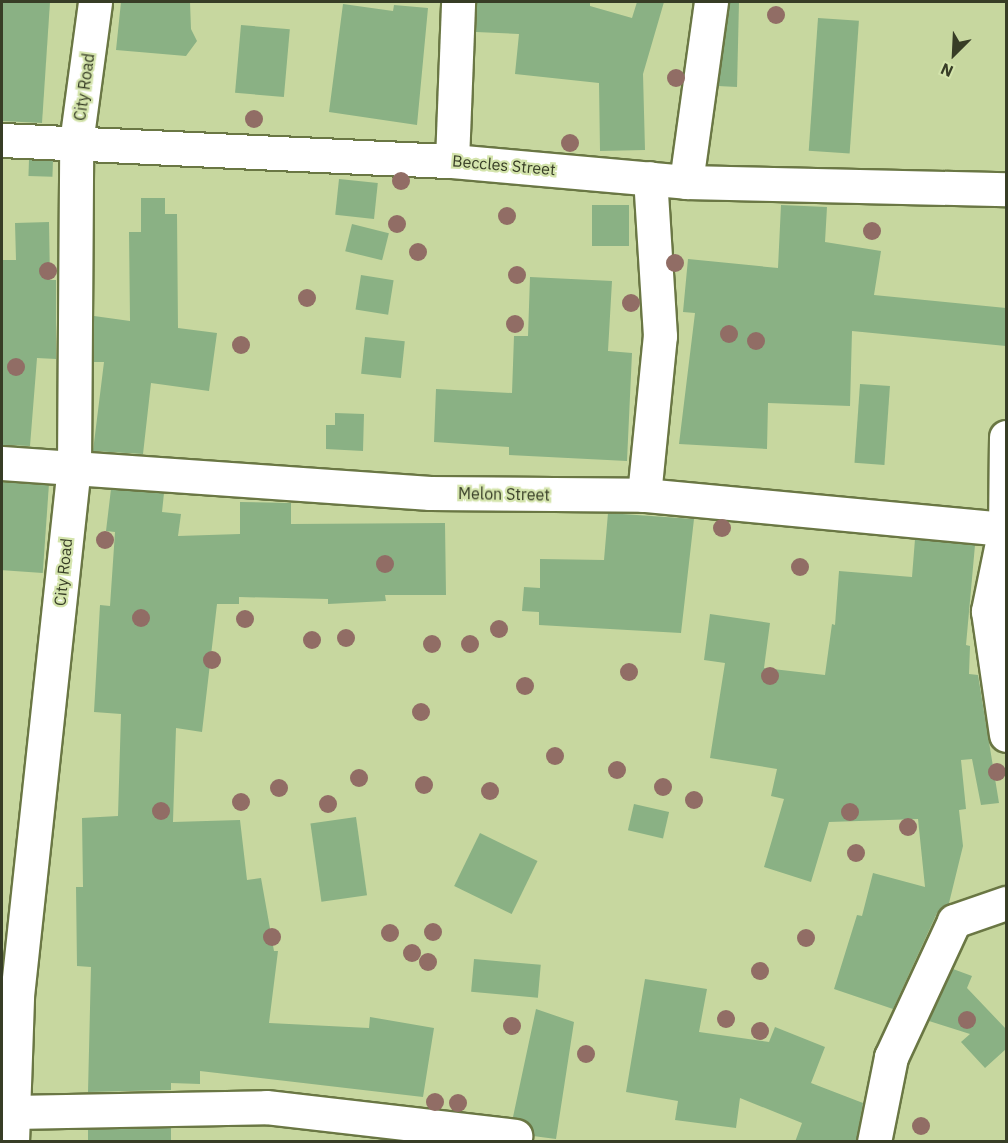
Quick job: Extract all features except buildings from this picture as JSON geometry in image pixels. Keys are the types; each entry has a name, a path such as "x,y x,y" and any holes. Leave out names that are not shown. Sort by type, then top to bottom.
{"street":[{"name":"City Road","path":"12,1127 17,996 74,466 76,143 95,2"},
{"path":"452,161 458,2"},
{"path":"686,182 711,2"},
{"name":"Beccles Street","path":"2,140 452,161 686,182 1006,189"},
{"path":"644,495 660,336 650,178"},
{"path":"1006,437 1006,529 988,611 1006,735"},
{"name":"Melon Street","path":"2,463 74,466 430,493 644,495 1006,529"},
{"path":"874,1142 891,1057 954,921 1006,903"},
{"path":"12,1127 266,1107 514,1136"}]}
